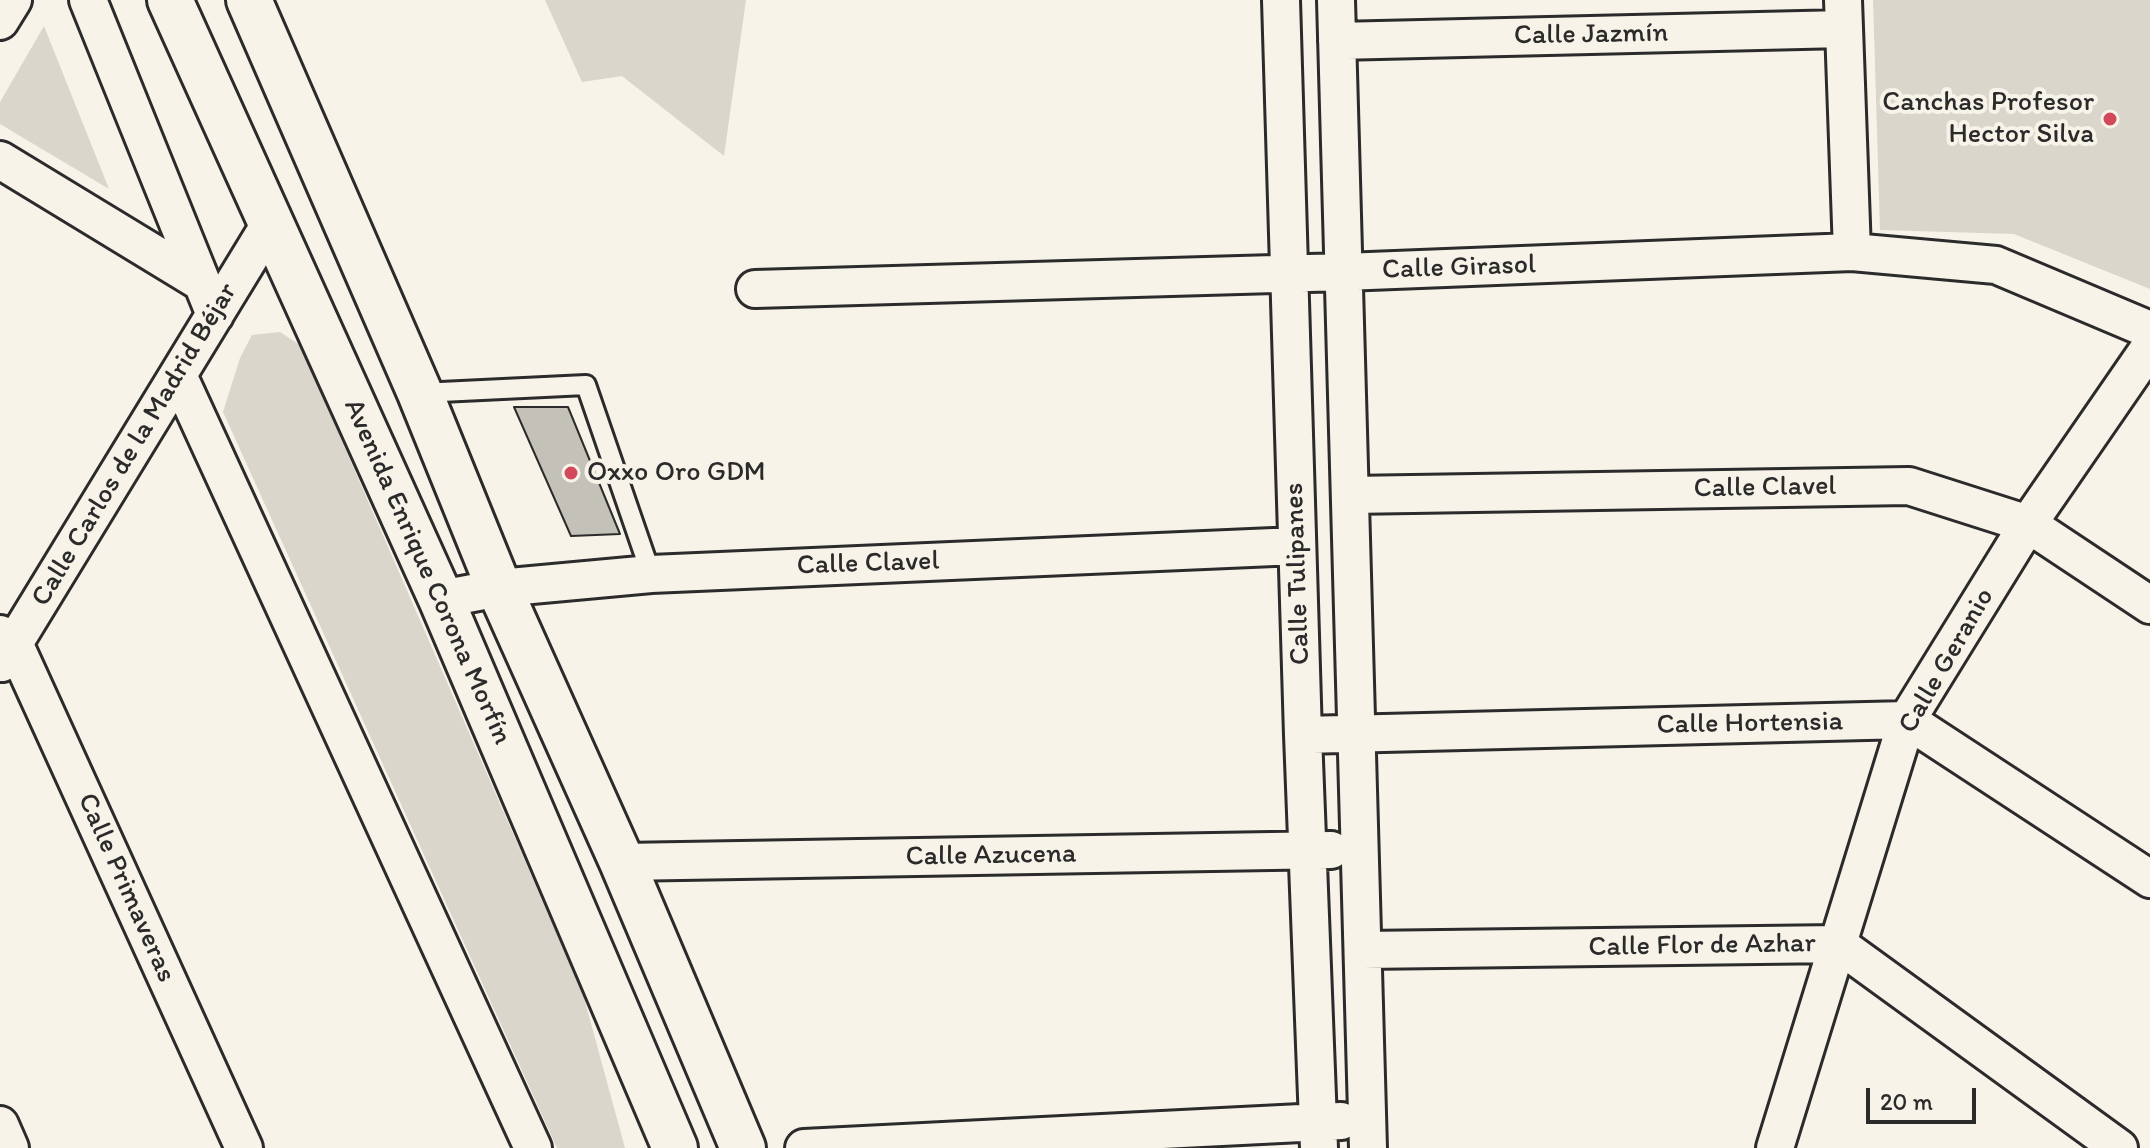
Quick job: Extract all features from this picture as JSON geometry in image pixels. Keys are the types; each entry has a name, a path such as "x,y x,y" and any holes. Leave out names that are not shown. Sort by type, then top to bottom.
{"main road":[{"name":"Avenida Enrique Corona Morfín","path":"170,0 441,599 675,1148"},
{"path":"249,0 420,393 499,588 622,862 743,1148"}],"street":[{"path":"0,21 13,0"},
{"path":"88,0 215,315"},
{"name":"Calle Tulipanes","path":"1281,0 1318,1136"},
{"name":"Calle Tulipanes","path":"1336,0 1368,1134"},
{"path":"1843,15 1852,252"},
{"name":"Calle Jazmín","path":"1337,41 1843,15"},
{"path":"0,160 199,281"},
{"name":"Calle Carlos de la Madrid Béjar","path":"5,648 270,224"},
{"name":"Calle Girasol","path":"755,289 1290,274 1852,252 1996,265 2150,330"},
{"name":"Calle Geranio","path":"1775,1148 1907,720 2028,524 2150,347"},
{"path":"178,375 533,1148"},
{"name":"Calle Clavel","path":"1350,495 1909,486 2028,524 2150,605"},
{"name":"Calle Clavel","path":"441,599 499,588 651,574 1297,546"},
{"name":"Calle Primaveras","path":"5,648 244,1148"},
{"path":"1907,720 2150,879"},
{"name":"Calle Hortensia","path":"1303,735 1907,720"},
{"name":"Calle Azucena","path":"622,862 1360,849"},
{"name":"Calle Flor de Azhar","path":"1363,950 1838,944 2119,1148"},
{"path":"0,1125 10,1148"},
{"path":"804,1148 1368,1134"}],"lane":[{"path":"420,393 586,385 651,574"}],"shaded area":[{"path":"545,0 746,0 724,156 622,76 582,82"},
{"path":"1873,0 2150,0 2150,289 2014,234 1880,230"},
{"path":"44,26 109,189 0,124 0,102"},
{"path":"280,332 300,345 583,994 625,1148 557,1148 223,412 240,358 252,335"}],"building":[{"path":"514,407 568,407 620,534 571,536"}],"place":[{"name":"Canchas Profesor Hector Silva","path":"2110,119"},
{"name":"Oxxo Oro GDM","path":"571,473"}]}
